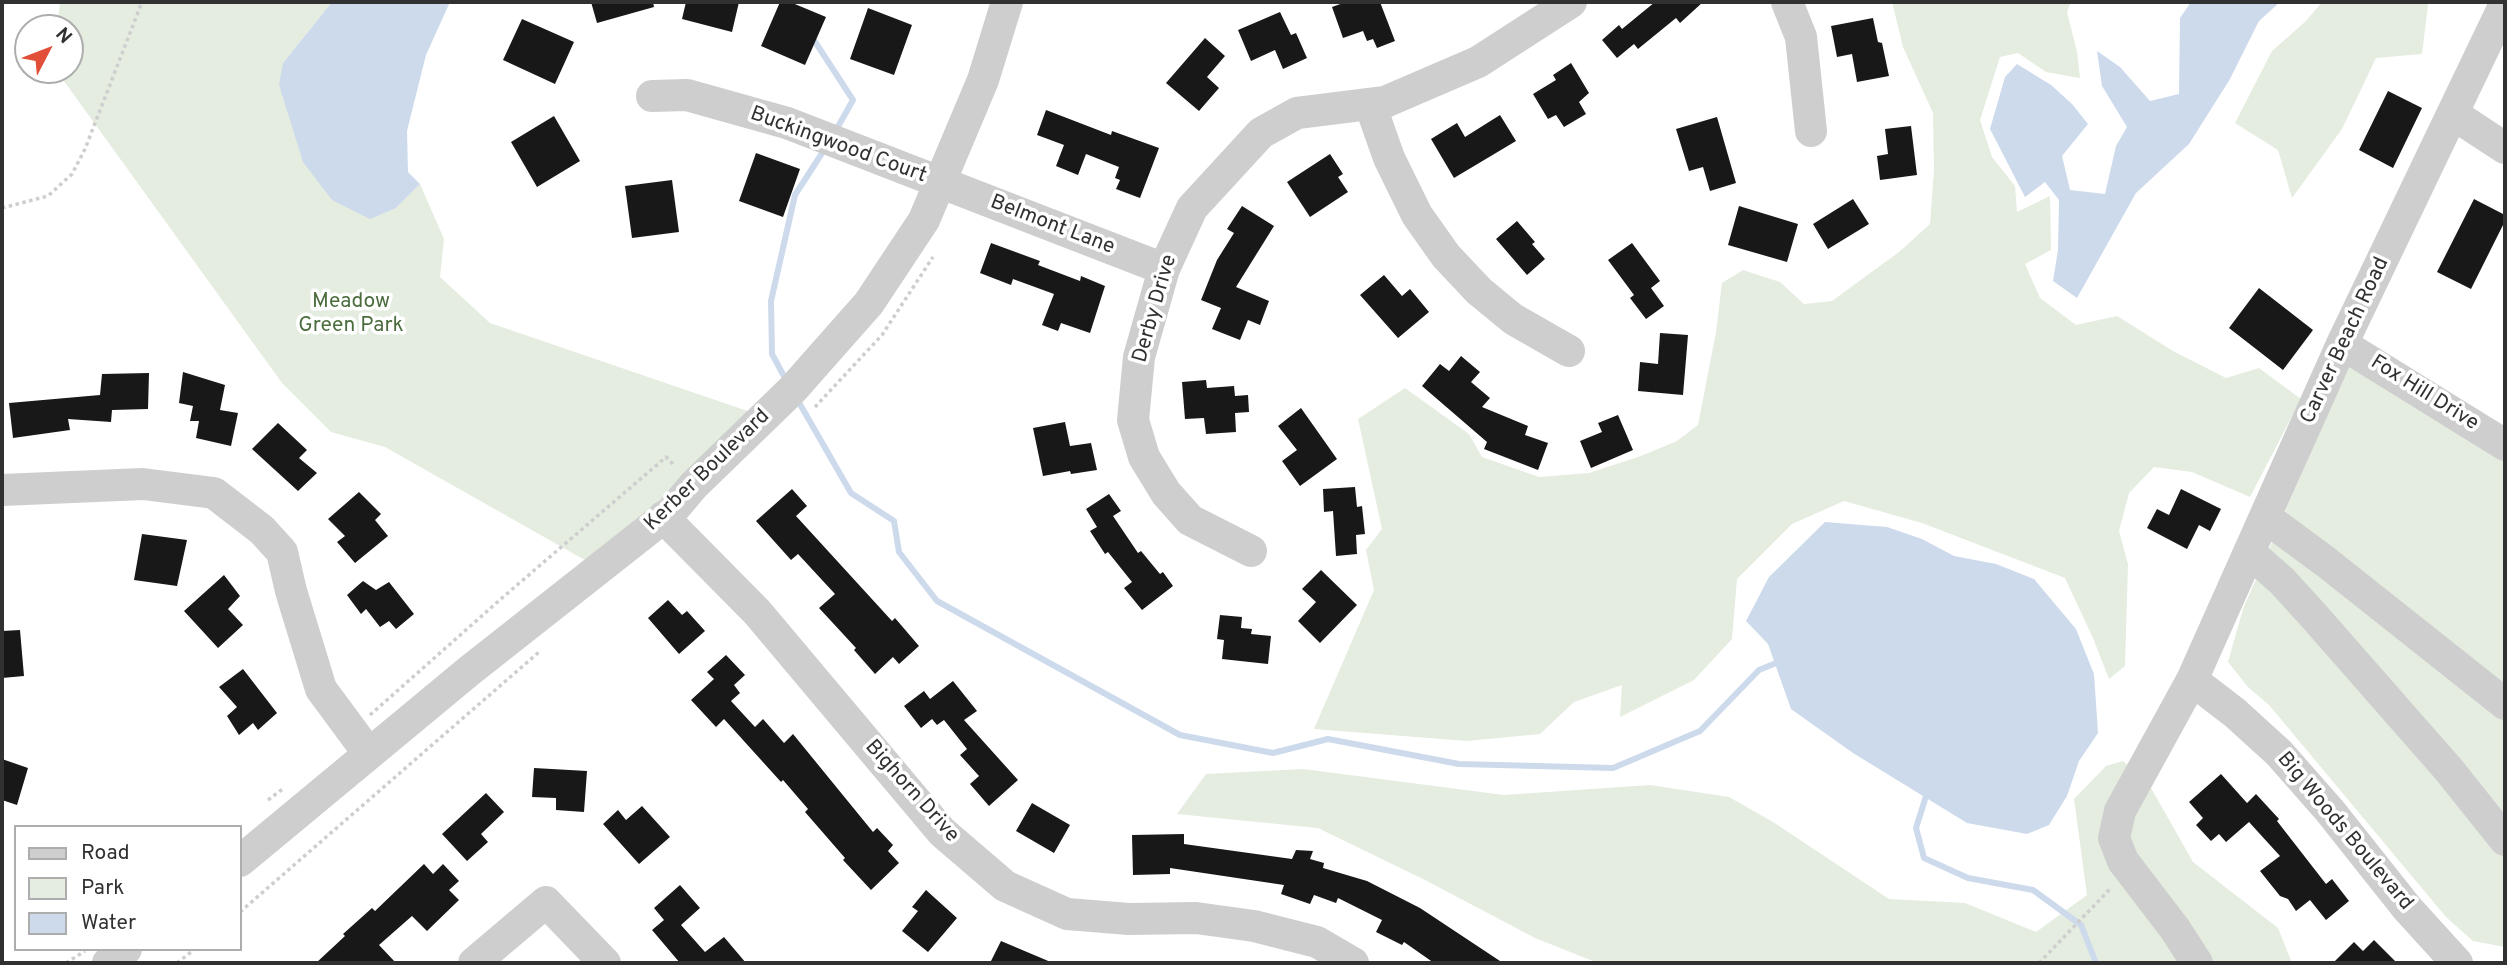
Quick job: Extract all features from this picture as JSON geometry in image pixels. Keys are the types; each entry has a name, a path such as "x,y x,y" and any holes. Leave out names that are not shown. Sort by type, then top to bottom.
{"street":[{"name":"Kerber Boulevard","path":"242,859 360,743 663,517 793,388 869,303 925,220 984,79 1007,2"},
{"name":"Derby Drive","path":"1251,551 1190,520 1166,493 1144,457 1133,420 1139,357 1164,269 1192,208 1261,133 1297,113 1384,102 1478,62 1572,2"},
{"path":"1787,2 1801,37 1811,131"},
{"name":"Carver Beach Road","path":"2197,963 2175,929 2127,867 2113,838 2120,811 2192,680 2342,344 2505,4"},
{"name":"Buckingwood Court","path":"652,96 687,95 787,124 941,184"},
{"path":"1370,104 1389,158 1417,215 1446,256 1479,291 1513,318 1569,351"},
{"path":"2453,114 2505,148"},
{"name":"Belmont Lane","path":"941,184 1164,269"},
{"name":"Fox Hill Drive","path":"2342,344 2505,445"},
{"path":"2,490 143,484 214,493 262,530 282,552 321,688 360,743"},
{"name":"Bighorn Drive","path":"663,517 758,612 942,832 1006,886 1068,914 1129,919 1196,918 1254,926 1317,942 1353,963"},
{"path":"2265,517 2505,704"},
{"path":"2249,552 2282,581 2313,615 2449,770 2505,840"},
{"name":"Big Woods Boulevard","path":"2192,680 2235,713 2279,753 2330,811 2407,908 2458,963"},
{"path":"474,963 546,902 606,963"},
{"path":"108,963 123,951"}],"path":[{"path":"2,208 48,196 72,174 85,149 142,2"},
{"path":"360,743 502,598 666,457 694,485"},
{"path":"267,802 286,786"},
{"path":"2039,963 2111,888 2127,867"},
{"path":"66,963 84,951"},
{"path":"177,963 192,951"}],"green space":[{"name":"Meadow Green Park","path":"60,2 332,2 283,63 396,208 420,184 444,239 440,277 490,323 765,417 599,568 385,447 331,432 282,383 66,84 84,84 84,14 59,14"},
{"path":"1892,2 2071,2 2067,12 2080,78 2046,72 2018,53 2000,57 1980,120 1992,157 2015,186 2017,212 2050,196 2051,250 2025,264 2040,298 2076,325 2117,316 2173,351 2226,378 2259,368 2301,399 2250,497 2192,472 2154,467 2129,493 2119,531 2128,564 2125,666 2109,679 2065,578 1922,523 1844,501 1792,524 1737,579 1732,639 1694,680 1620,717 1622,685 1574,702 1540,734 1467,741 1314,729 1374,590 1366,550 1382,529 1358,419 1405,388 1469,434 1482,457 1539,477 1589,473 1641,456 1677,441 1698,425 1716,332 1722,283 1743,270 1780,282 1804,304 1832,301 1899,252 1930,224 1934,170 1933,113 1903,47"},
{"path":"2322,2 2426,2 2428,5 2422,54 2376,58 2342,129 2292,198 2278,150 2235,123 2272,51 2306,21"},
{"path":"2350,362 2505,461 2505,947 2473,941 2446,917 2269,705 2248,687 2228,662 2243,609"},
{"path":"2123,761 2151,788 2193,862 2278,928 2292,963 1598,963 1535,938 1318,828 1177,814 1206,774 1303,769 1504,795 1650,785 1729,797 1773,822 1889,899 1965,903 2036,932 2087,895 2074,799 2106,766"}],"water":[{"path":"332,2 450,2 426,55 407,131 408,172 420,184 396,208 370,219 332,200 303,162 279,85 283,63"},
{"path":"2191,2 2280,2 2259,21 2230,79 2189,144 2136,193 2077,298 2053,281 2058,250 2059,200 2045,182 2025,197 1990,129 2005,77 2017,64 2051,85 2072,104 2088,124 2062,156 2070,190 2105,194 2116,146 2127,127 2102,86 2097,51 2120,67 2150,101 2179,94 2180,18"},
{"path":"1825,522 1887,527 1922,539 1954,556 1996,564 2034,579 2076,629 2094,674 2098,733 2079,761 2067,796 2049,825 2027,834 1967,823 1853,753 1791,709 1768,644 1746,621 1769,577"}],"building":[{"path":"591,2 653,2 654,7 597,23"},
{"path":"686,2 739,2 732,32 682,19"},
{"path":"780,2 790,2 826,17 805,65 761,46"},
{"path":"1346,2 1380,2 1395,41 1377,48 1373,39 1367,41 1363,31 1343,38 1332,7"},
{"path":"1655,2 1703,2 1680,23 1676,18 1638,49 1634,44 1617,58 1602,40 1619,25 1622,29"},
{"path":"868,8 912,25 894,75 850,59"},
{"path":"1280,12 1291,35 1296,33 1307,58 1283,69 1275,50 1251,61 1238,30"},
{"path":"1873,18 1889,76 1857,82 1852,54 1837,57 1831,26"},
{"path":"522,19 574,42 555,84 503,60"},
{"path":"1205,38 1225,56 1207,77 1219,88 1199,111 1166,83"},
{"path":"1571,63 1589,93 1579,102 1586,114 1564,127 1556,115 1548,119 1533,94 1556,80 1553,75"},
{"path":"2388,91 2422,108 2393,168 2359,150"},
{"path":"1046,110 1111,135 1112,131 1159,148 1140,198 1116,189 1120,180 1115,178 1119,167 1086,154 1078,175 1056,166 1064,145 1037,135"},
{"path":"1500,115 1516,141 1454,178 1431,139 1457,123 1465,137"},
{"path":"554,116 580,161 537,187 511,142"},
{"path":"1717,117 1736,183 1710,191 1703,167 1689,171 1676,129"},
{"path":"1911,126 1917,175 1880,180 1877,156 1888,154 1885,129"},
{"path":"756,153 800,169 783,217 739,201"},
{"path":"1330,154 1343,174 1338,177 1348,192 1310,217 1287,182"},
{"path":"672,180 679,232 632,238 625,186"},
{"path":"1853,199 1869,224 1828,249 1813,224"},
{"path":"2474,199 2505,215 2505,221 2471,289 2437,272"},
{"path":"1242,206 1274,226 1236,287 1269,301 1260,325 1248,320 1240,340 1212,329 1221,308 1201,300 1217,260 1234,233 1227,229"},
{"path":"1739,206 1798,224 1787,262 1728,245"},
{"path":"1517,221 1545,259 1527,275 1496,239"},
{"path":"991,243 1040,261 1038,265 1080,281 1081,276 1105,286 1090,333 1061,323 1058,331 1042,325 1054,294 1013,279 1011,285 980,273"},
{"path":"1632,243 1660,281 1651,288 1664,306 1646,319 1630,298 1634,295 1608,260"},
{"path":"1384,275 1402,296 1410,289 1429,312 1398,338 1360,295"},
{"path":"2259,288 2313,330 2283,370 2229,328"},
{"path":"1660,333 1688,335 1683,395 1638,391 1640,362 1658,364"},
{"path":"1461,356 1480,372 1471,382 1490,398 1482,407 1528,426 1525,435 1548,443 1538,470 1484,449 1487,442 1422,386 1440,364 1449,371"},
{"path":"183,372 225,385 220,410 238,413 231,446 196,438 199,421 190,421 193,406 179,403"},
{"path":"149,373 148,409 112,410 111,422 68,419 70,430 13,438 9,403 100,395 102,374"},
{"path":"1206,380 1207,388 1234,386 1235,396 1248,395 1249,412 1235,413 1236,432 1206,434 1204,418 1185,419 1182,382"},
{"path":"1301,408 1337,459 1300,486 1282,461 1297,450 1278,426"},
{"path":"1618,415 1633,450 1591,468 1580,441 1602,432 1598,423"},
{"path":"1065,422 1070,446 1091,443 1097,470 1043,476 1033,428"},
{"path":"278,423 307,450 299,458 317,473 298,491 252,449"},
{"path":"1355,487 1357,507 1362,506 1365,534 1356,535 1357,554 1336,556 1333,511 1324,512 1323,489"},
{"path":"792,489 807,506 796,516 892,621 895,618 919,646 899,664 893,657 875,674 854,650 856,648 819,608 835,594 798,554 791,560 756,521"},
{"path":"2181,489 2221,509 2210,531 2199,525 2187,549 2147,528 2157,509 2169,515"},
{"path":"359,492 381,514 375,520 388,536 355,563 337,542 345,536 328,519"},
{"path":"1109,494 1121,511 1113,516 1138,553 1141,551 1173,586 1142,610 1124,588 1132,582 1108,552 1105,554 1090,531 1097,527 1086,509"},
{"path":"142,534 187,540 177,586 134,580"},
{"path":"1321,570 1357,605 1320,643 1298,621 1316,602 1302,589"},
{"path":"224,575 240,596 228,609 243,625 218,648 184,611"},
{"path":"363,581 376,590 389,582 414,614 396,629 389,621 380,627 366,609 361,614 347,595"},
{"path":"668,600 682,615 687,611 705,631 679,654 648,618"},
{"path":"1220,615 1242,617 1241,628 1252,629 1251,634 1271,636 1268,664 1222,659 1224,640 1217,639"},
{"path":"20,630 24,676 2,678 2,631"},
{"path":"726,655 745,675 734,685 740,693 731,701 755,727 763,719 784,743 793,734 873,832 877,828 893,845 888,851 899,863 871,890 843,860 845,858 805,812 808,809 783,780 781,782 724,719 716,727 691,700 714,679 707,672"},
{"path":"243,669 277,713 258,730 253,723 239,735 227,716 237,707 219,687"},
{"path":"953,681 977,711 964,720 1018,780 989,806 970,784 979,776 960,755 967,749 944,720 937,725 932,719 921,728 904,706 924,691 930,699"},
{"path":"2,759 28,768 17,805 2,800"},
{"path":"534,768 587,771 584,812 556,810 556,798 532,797"},
{"path":"2221,774 2247,803 2256,794 2279,819 2277,821 2326,884 2332,879 2349,901 2326,920 2310,900 2296,911 2260,871 2280,856 2249,822 2226,842 2219,834 2211,841 2196,825 2203,818 2189,802"},
{"path":"486,793 504,812 481,834 488,842 467,861 442,834"},
{"path":"1032,803 1070,825 1054,853 1016,831"},
{"path":"642,806 670,837 639,864 603,824 618,810 626,820"},
{"path":"1184,834 1184,844 1292,859 1296,850 1313,851 1310,859 1324,863 1323,868 1367,881 1420,908 1503,963 1434,963 1404,942 1402,945 1376,932 1382,920 1338,898 1336,903 1314,895 1310,904 1281,894 1284,885 1170,868 1170,874 1133,875 1132,835"},
{"path":"424,864 433,874 443,864 459,881 449,890 459,900 427,931 412,916 379,945 396,963 316,963 345,936 343,934 372,908 375,911"},
{"path":"680,885 700,908 681,925 705,952 724,937 746,963 680,963 652,930 664,920 654,908"},
{"path":"926,890 957,918 928,952 902,931 918,911 912,907"},
{"path":"2374,940 2397,963 2333,963 2354,942 2363,951"},
{"path":"1001,941 1053,963 990,963"}],"waterway":[{"path":"812,37 853,100 835,132"},
{"path":"786,380 772,354 771,301 795,195 826,147"},
{"path":"797,399 851,493 894,521 899,552 937,601 1180,735 1273,753 1328,739 1459,764 1613,768 1700,731 1759,670 1781,661"},
{"path":"1928,790 1916,828 1924,858 1968,878 2033,890 2081,925 2096,963"}]}
